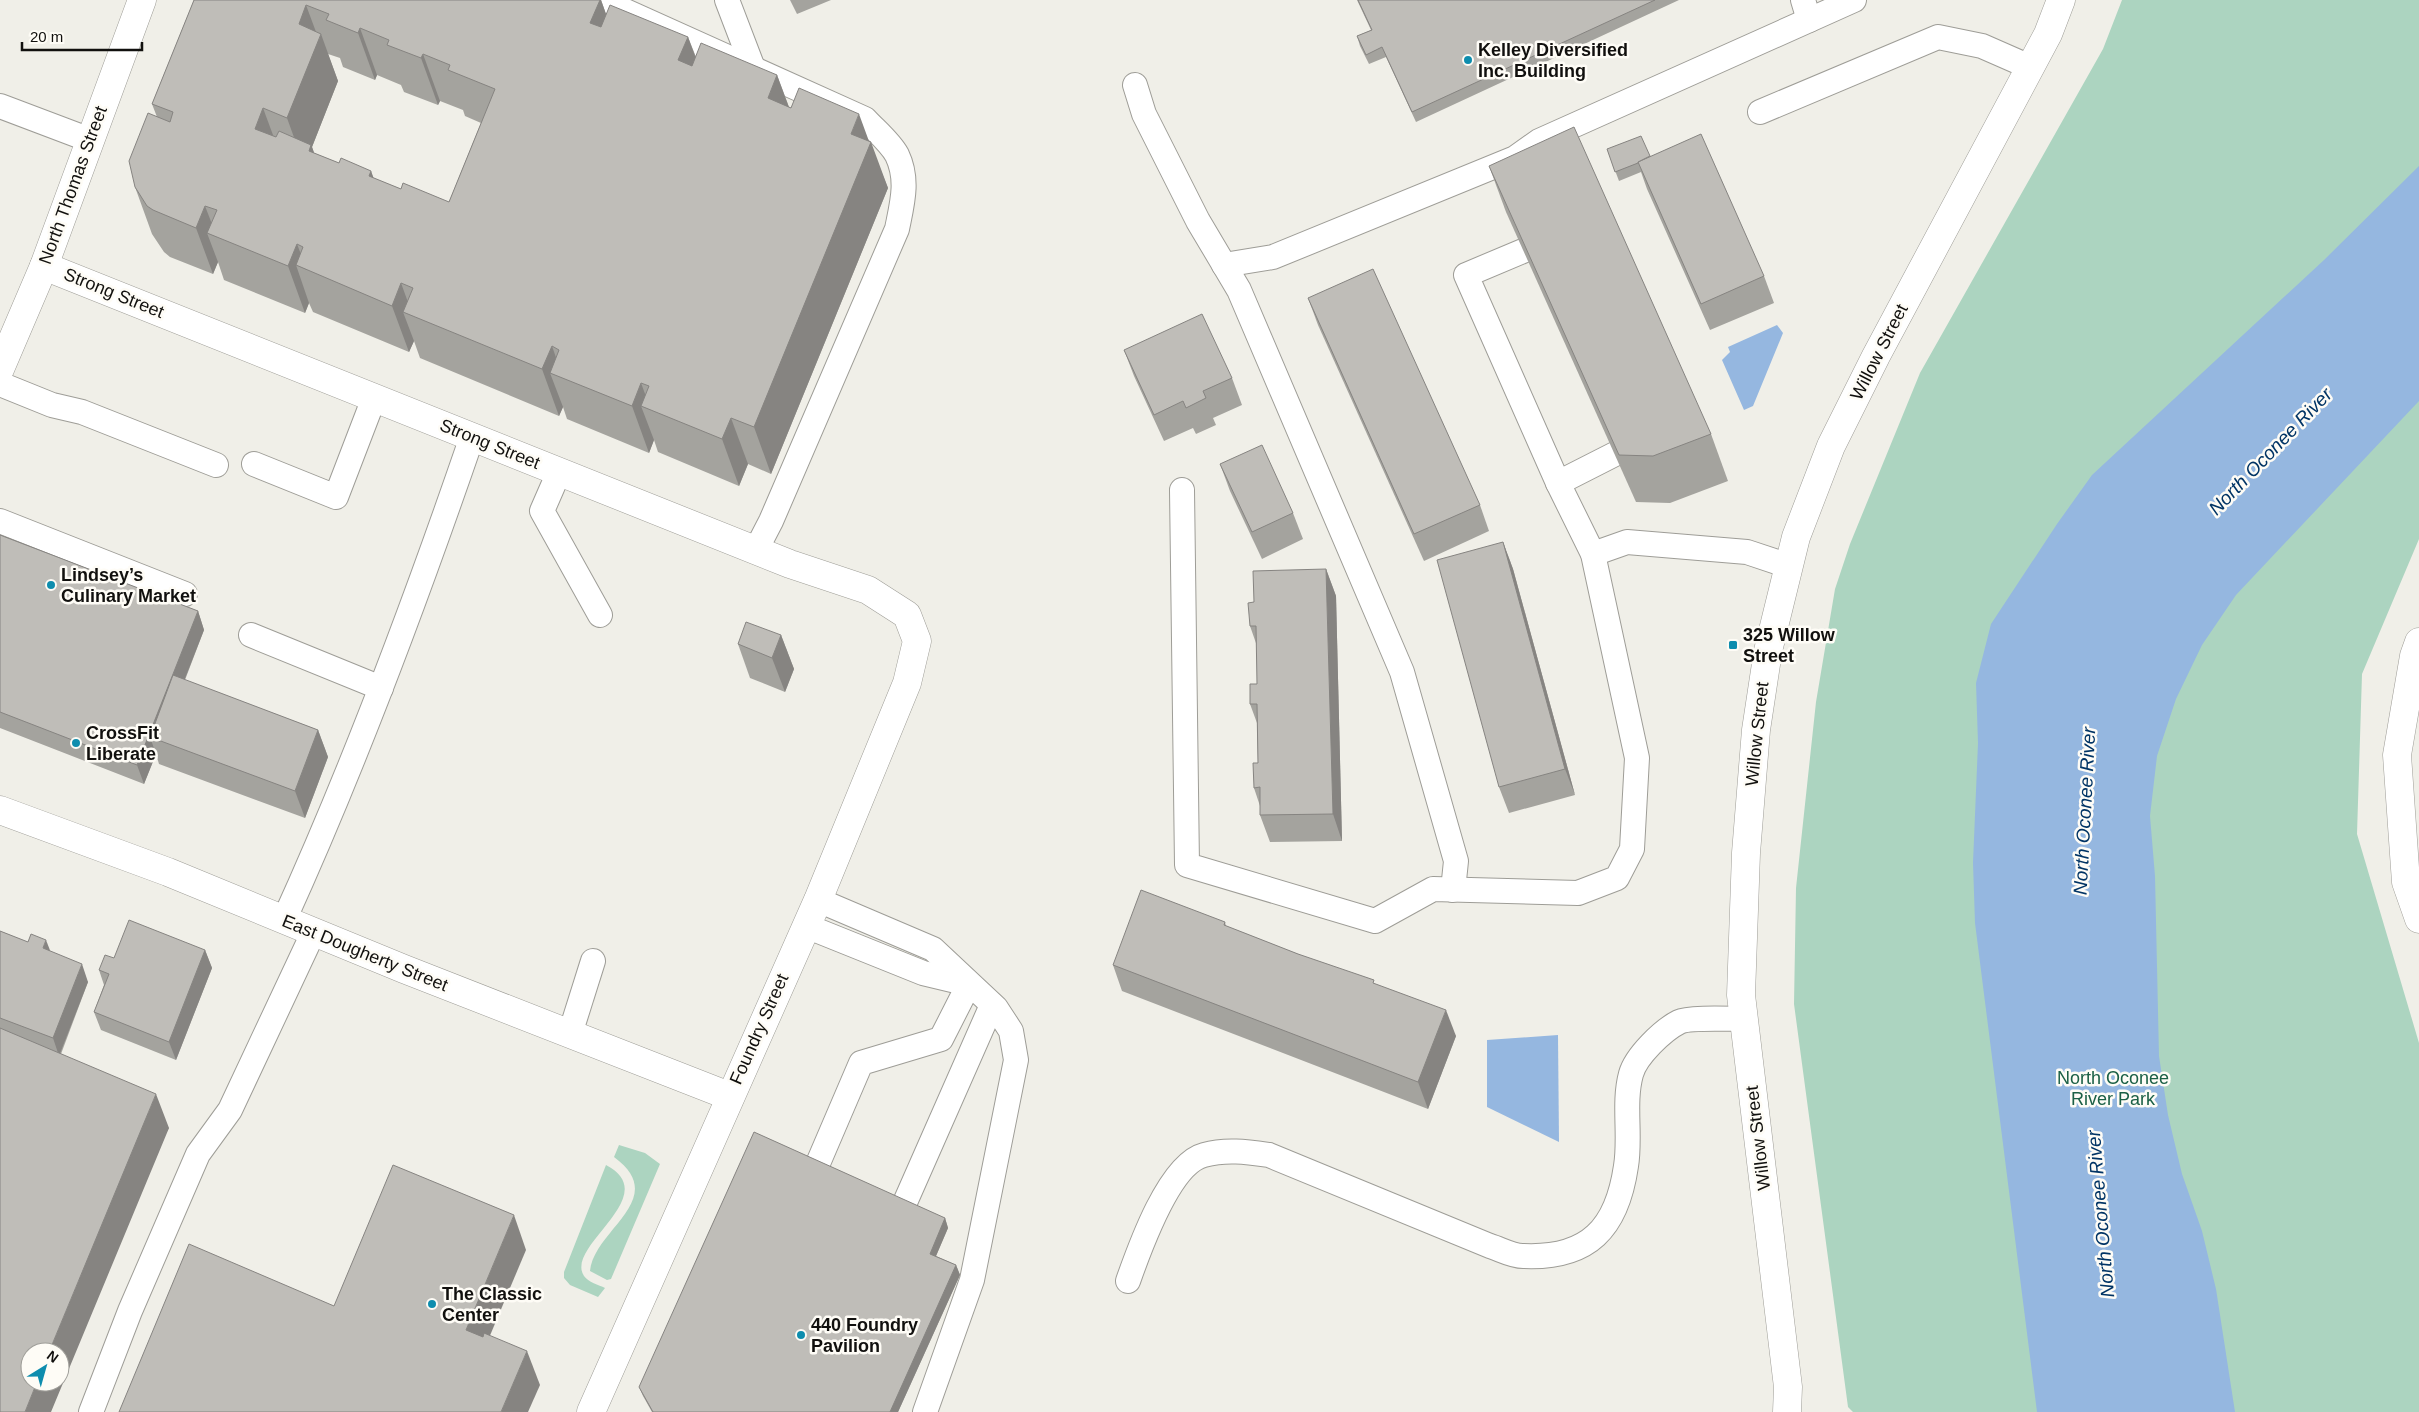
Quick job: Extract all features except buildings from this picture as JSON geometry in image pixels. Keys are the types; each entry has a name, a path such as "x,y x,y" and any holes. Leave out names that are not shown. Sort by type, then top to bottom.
{"street":[{"name":"North Thomas Street","path":"0,369 44,266 142,0"},
{"name":"Willow Street","path":"1787,1412 1788,1387 1741,995 1746,853 1756,730 1768,651 1796,537 1831,446 1876,356 2048,34 2061,0"},
{"name":"Strong Street","path":"44,266 790,564 868,590 907,615 917,641"},
{"name":"Foundry Street","path":"590,1412 729,1096 818,900 907,683 917,641"},
{"path":"2419,642 2414,656 2397,755 2411,854 2406,882 2419,920"},
{"name":"East Dougherty Street","path":"0,810 168,872 404,969 729,1096"}],"lane":[{"path":"601,0 865,119 896,155 902,173 905,195 896,229 771,521 756,550"},
{"path":"728,0 753,68"},
{"path":"1224,265 1273,256 1516,158 1539,141 1806,10 1854,0"},
{"path":"1760,112 1938,37 1982,46 2030,67"},
{"path":"1135,85 1144,114 1198,221 1239,290 1283,388 1402,672 1456,860 1453,890"},
{"path":"0,106 90,140"},
{"path":"1182,490 1187,864 1374,921 1433,889 1578,893 1616,878 1632,850 1637,758 1593,554 1558,483 1466,275 1523,250"},
{"path":"0,384 52,405 82,412 216,465"},
{"path":"254,464 336,497 374,398"},
{"path":"284,920 335,806 381,688 423,579 472,437"},
{"path":"1558,483 1615,454"},
{"path":"559,472 542,511 600,615"},
{"path":"0,521 185,594"},
{"path":"1593,554 1627,542 1747,552 1788,566"},
{"path":"251,635 381,688"},
{"path":"818,900 933,949 996,1008 1011,1031 1016,1060 972,1280 925,1412"},
{"path":"806,926 923,973 969,984"},
{"path":"91,1412 130,1311 198,1154 230,1110 314,931"},
{"path":"570,1034 593,961"},
{"path":"816,1168 861,1063 941,1039 969,984"},
{"path":"903,1207 992,1005"},
{"path":"1128,1281 1152,1220 1170,1186 1184,1167 1202,1155 1234,1150 1269,1155 1490,1246 1521,1256 1553,1254 1584,1246 1606,1227 1618,1205 1627,1164 1627,1117 1631,1073 1649,1045 1680,1021 1744,1019"}],"green space":[{"name":"North Oconee River Park","path":"2122,0 2419,0 2419,539 2362,674 2357,834 2419,1043 2419,1412 1853,1412 1848,1407 1794,1004 1796,888 1816,702 1835,589 1850,544 1920,373 2103,49"},
{"path":"619,1145 645,1153 660,1164 611,1279 607,1280 590,1271 603,1241 625,1214 633,1200 635,1187 629,1172 614,1157"},
{"path":"606,1165 621,1177 625,1191 620,1206 587,1250 582,1264 584,1276 591,1282 605,1288 598,1297 570,1285 564,1278 564,1272"}],"water":[{"name":"North Oconee River","path":"2419,166 2419,401 2236,595 2202,645 2176,699 2157,756 2150,816 2155,876 2159,1056 2168,1115 2182,1174 2202,1231 2216,1289 2235,1412 2037,1412 1975,923 1973,863 1978,743 1976,683 1991,624 2092,475 2324,260"},
{"path":"1777,325 1783,333 1753,406 1744,410 1722,360 1730,352 1728,347"},
{"path":"1558,1035 1559,1142 1487,1107 1487,1040"}],"place":[{"name":"Kelley Diversified Inc. Building","path":"1468,60"},
{"name":"Lindsey’s Culinary Market","path":"51,585"},
{"name":"325 Willow Street","path":"1733,645"},
{"name":"CrossFit Liberate","path":"76,743"},
{"name":"The Classic Center","path":"432,1304"},
{"name":"440 Foundry Pavilion","path":"801,1335"}]}
